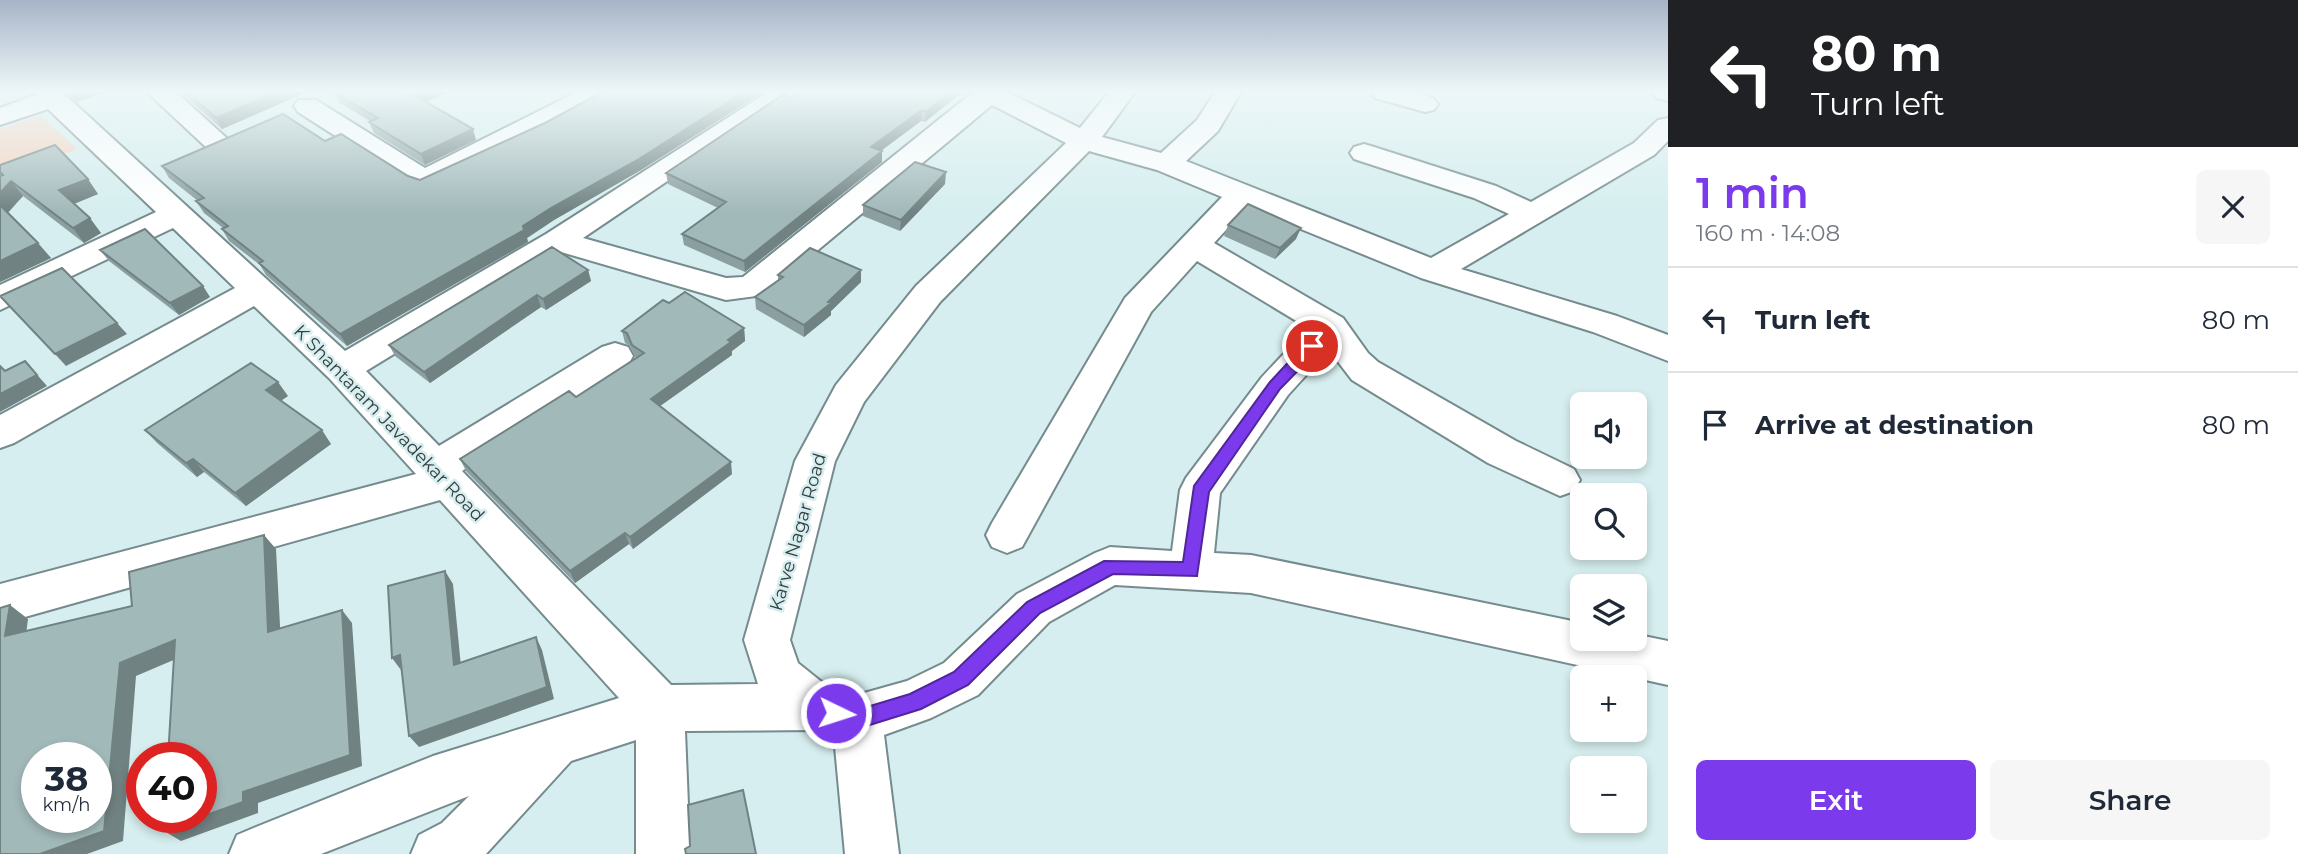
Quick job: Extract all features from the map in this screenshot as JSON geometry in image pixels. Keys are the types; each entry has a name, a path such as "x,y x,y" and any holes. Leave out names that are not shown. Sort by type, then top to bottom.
{"street":[{"name":"K Shantaram Javadekar Road","path":"95,132 148,174 175,215 342,369 660,708"},
{"path":"206,132 219,143"},
{"path":"333,132 424,180 519,132"},
{"path":"342,369 557,241 725,132"},
{"path":"557,241 726,289 752,287 942,132"},
{"path":"1068,132 1082,139 1167,164 1433,271 1605,324 1668,349"},
{"name":"Karve Nagar Road","path":"836,713 779,677 767,640 816,461 849,395 928,294 1038,188 1090,132"},
{"path":"1167,164 1201,132"},
{"path":"1433,271 1644,149 1662,132"},
{"path":"1364,153 1485,192 1531,214"},
{"path":"1007,535 1136,306 1242,194"},
{"path":"0,299 175,215"},
{"path":"1194,245 1331,326 1355,362 1366,371 1502,452 1560,480"},
{"path":"0,433 257,290"},
{"path":"1191,570 1200,490 1275,386 1331,326"},
{"path":"0,604 441,475 615,356"},
{"path":"256,854 433,782 660,708 836,713 914,702 961,679 1033,608 1111,566 1251,574 1668,663"},
{"path":"660,708 663,854"},
{"path":"836,713 872,854"},
{"path":"438,854 461,842 556,741"}],"shaded area":[{"path":"0,132 58,132 77,149 0,179"}],"building":[{"path":"241,132 311,132 325,141 341,134 408,176 420,180 525,132 682,132 551,208 523,226 524,230 340,334 259,263 263,261 222,229 228,226 196,201 204,198 162,166"},
{"path":"385,132 467,132 421,154"},
{"path":"727,132 892,132 871,147 882,151 744,261 682,234 726,202 666,173"},
{"path":"55,145 88,179 59,190 90,218 73,228 11,181 0,193 0,176 3,175 0,165"},
{"path":"915,162 946,172 901,220 863,205"},
{"path":"1248,204 1301,228 1280,248 1228,225"},
{"path":"0,205 38,243 0,261"},
{"path":"145,229 203,286 170,303 100,250"},
{"path":"552,247 588,270 543,299 537,295 424,372 389,345"},
{"path":"810,248 861,270 828,302 831,303 804,325 755,297 783,277 778,275"},
{"path":"62,268 117,323 55,354 0,296"},
{"path":"685,292 744,328 728,340 731,342 651,399 731,462 630,537 625,533 570,571 460,459 569,391 576,397 644,353 632,345 627,333 622,331 663,300 669,303"},
{"path":"25,361 37,375 0,394 0,366 5,371"},
{"path":"251,363 278,382 266,390 322,430 235,493 193,459 186,463 145,430"},
{"path":"264,535 268,632 342,610 350,755 243,792 243,802 217,811 217,742 169,742 175,640 120,663 112,747 112,742 21,742 21,833 98,833 40,854 0,854 0,608 10,605 5,636 132,606 129,572"},
{"path":"445,571 454,665 536,637 547,687 409,736 400,655 392,658 388,586"},
{"path":"743,790 756,854 686,854 685,849 690,846 688,805"}],"route":[{"path":"836,713 857,719 914,702 961,679 1033,608 1111,566 1191,570 1200,490 1275,386 1312,346"}]}
